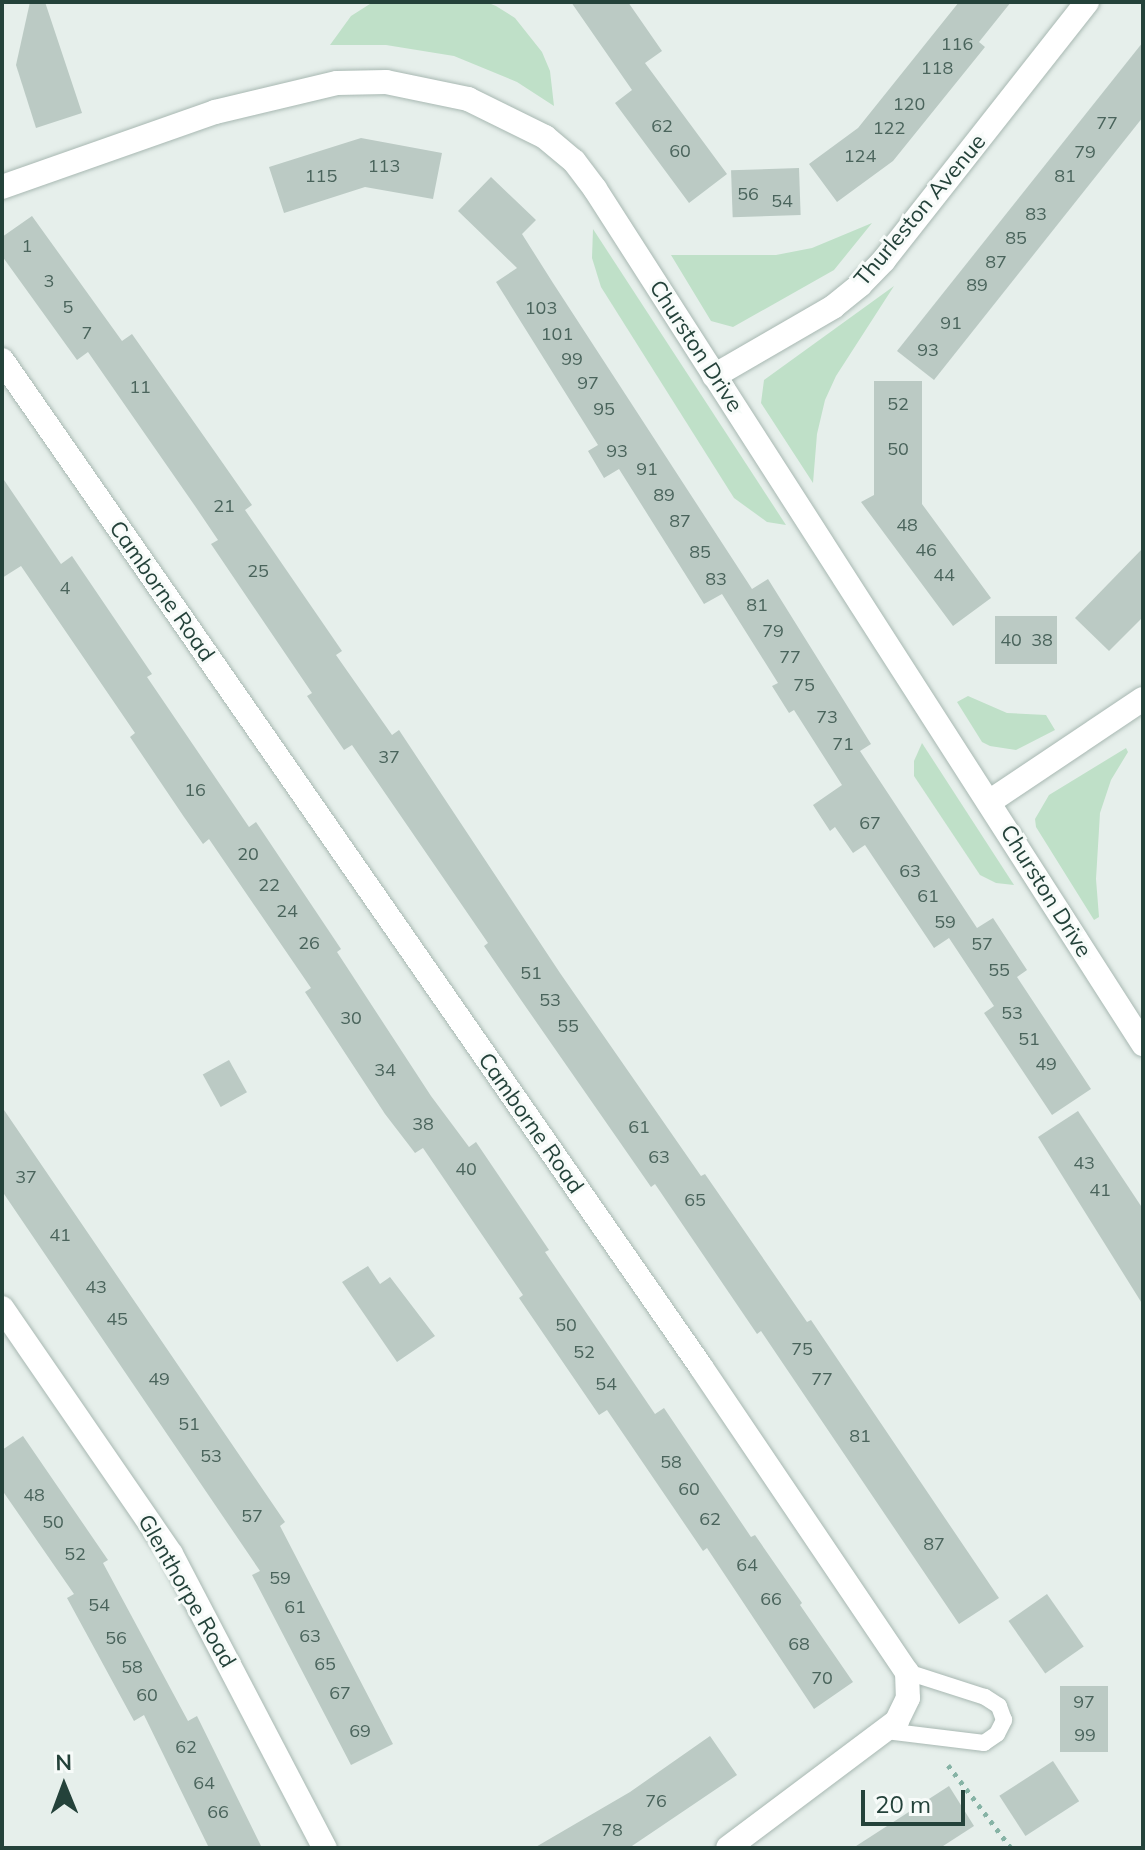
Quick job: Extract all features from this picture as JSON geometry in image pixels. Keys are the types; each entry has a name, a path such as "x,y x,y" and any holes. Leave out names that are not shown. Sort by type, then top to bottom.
{"street":[{"name":"Thurleston Avenue","path":"714,376 833,307 860,285 884,260 1087,2"},
{"name":"Churston Drive","path":"2,187 215,112 337,83 386,82 455,96 511,117 545,137 574,161 595,189 1143,1044"},
{"name":"Camborne Road","path":"2,360 701,1367 907,1672"},
{"path":"989,802 1143,699"},
{"name":"Glenthorpe Road","path":"2,1308 171,1554 325,1848"},
{"path":"728,1848 886,1731 905,1710 909,1686 907,1672"}],"lane":[{"path":"886,1731 984,1743 997,1734 1004,1720 999,1706 985,1697 907,1672"}],"path":[{"path":"924,1737 978,1800 1011,1848"}],"green space":[{"path":"373,2 486,2 496,6 515,18 542,52 550,71 554,106 517,82 454,56 386,45 330,45 351,16"},
{"path":"872,223 834,270 733,327 711,321 671,255 776,255 812,248"},
{"path":"593,229 786,525 767,522 734,498 601,287 592,258"},
{"path":"894,286 836,376 825,400 817,434 813,483 761,403 764,380"},
{"path":"968,696 1007,713 1046,715 1055,730 1016,750 990,746 982,742 957,702"},
{"path":"922,743 1014,885 996,883 980,875 914,776 914,761"},
{"path":"1126,748 1128,752 1111,780 1100,813 1096,879 1099,917 1094,920 1036,827 1035,819 1049,795"}],"building":[{"path":"30,2 45,2 82,113 36,128 16,65"},
{"path":"571,2 628,2 662,51 645,63 727,174 689,203 615,103 632,90"},
{"path":"959,2 1011,2 979,42 985,47 893,161 837,202 809,164 858,128"},
{"path":"1143,42 1143,117 934,380 897,351"},
{"path":"361,138 442,153 433,199 365,187 284,213 269,167"},
{"path":"799,168 801,215 733,217 731,170"},
{"path":"491,177 536,220 522,234 752,589 768,579 871,744 860,751 977,928 993,918 1027,970 1017,977 1091,1089 1052,1115 984,1013 994,1006 949,938 934,948 865,845 853,853 835,827 830,831 813,805 842,785 794,710 789,713 772,686 778,683 722,594 704,604 619,469 604,478 588,451 598,445 496,282 517,268 458,211"},
{"path":"32,216 122,341 132,334 215,452 252,505 245,510 342,651 336,655 392,735 399,730 560,973 701,1176 705,1174 807,1322 811,1320 999,1598 959,1624 761,1331 757,1334 655,1184 651,1187 521,1000 484,946 488,943 352,745 344,750 307,696 312,693 211,544 218,540 195,506 88,352 77,360 2,256 2,237"},
{"path":"874,381 922,381 922,504 991,598 953,626 861,502 874,495"},
{"path":"2,477 61,564 72,556 152,674 147,677 249,827 256,822 341,949 337,952 431,1096 469,1147 476,1142 549,1250 545,1252 655,1414 664,1408 751,1537 755,1535 802,1603 800,1605 853,1682 814,1709 707,1548 703,1551 607,1410 599,1415 519,1298 523,1295 423,1148 415,1153 385,1114 305,992 311,988 209,839 203,844 184,817 130,737 135,733 21,566 2,578"},
{"path":"1143,548 1143,617 1109,651 1075,618"},
{"path":"995,616 1057,616 1057,664 995,664"},
{"path":"229,1060 247,1092 221,1107 203,1075"},
{"path":"2,1107 285,1522 280,1526 393,1744 351,1765 252,1575 260,1571 2,1191"},
{"path":"1078,1111 1143,1209 1143,1305 1038,1137"},
{"path":"368,1266 380,1284 390,1277 435,1336 397,1362 342,1282"},
{"path":"23,1436 108,1560 103,1563 188,1721 197,1716 262,1848 209,1848 144,1715 134,1721 67,1598 74,1594 2,1490 2,1450"},
{"path":"1047,1594 1084,1646 1045,1673 1008,1621"},
{"path":"1060,1686 1108,1686 1108,1752 1060,1752"},
{"path":"710,1736 737,1775 629,1848 534,1848 630,1792"},
{"path":"1053,1761 1079,1801 1025,1836 999,1796"},
{"path":"949,1786 974,1826 940,1848 853,1848"}]}
